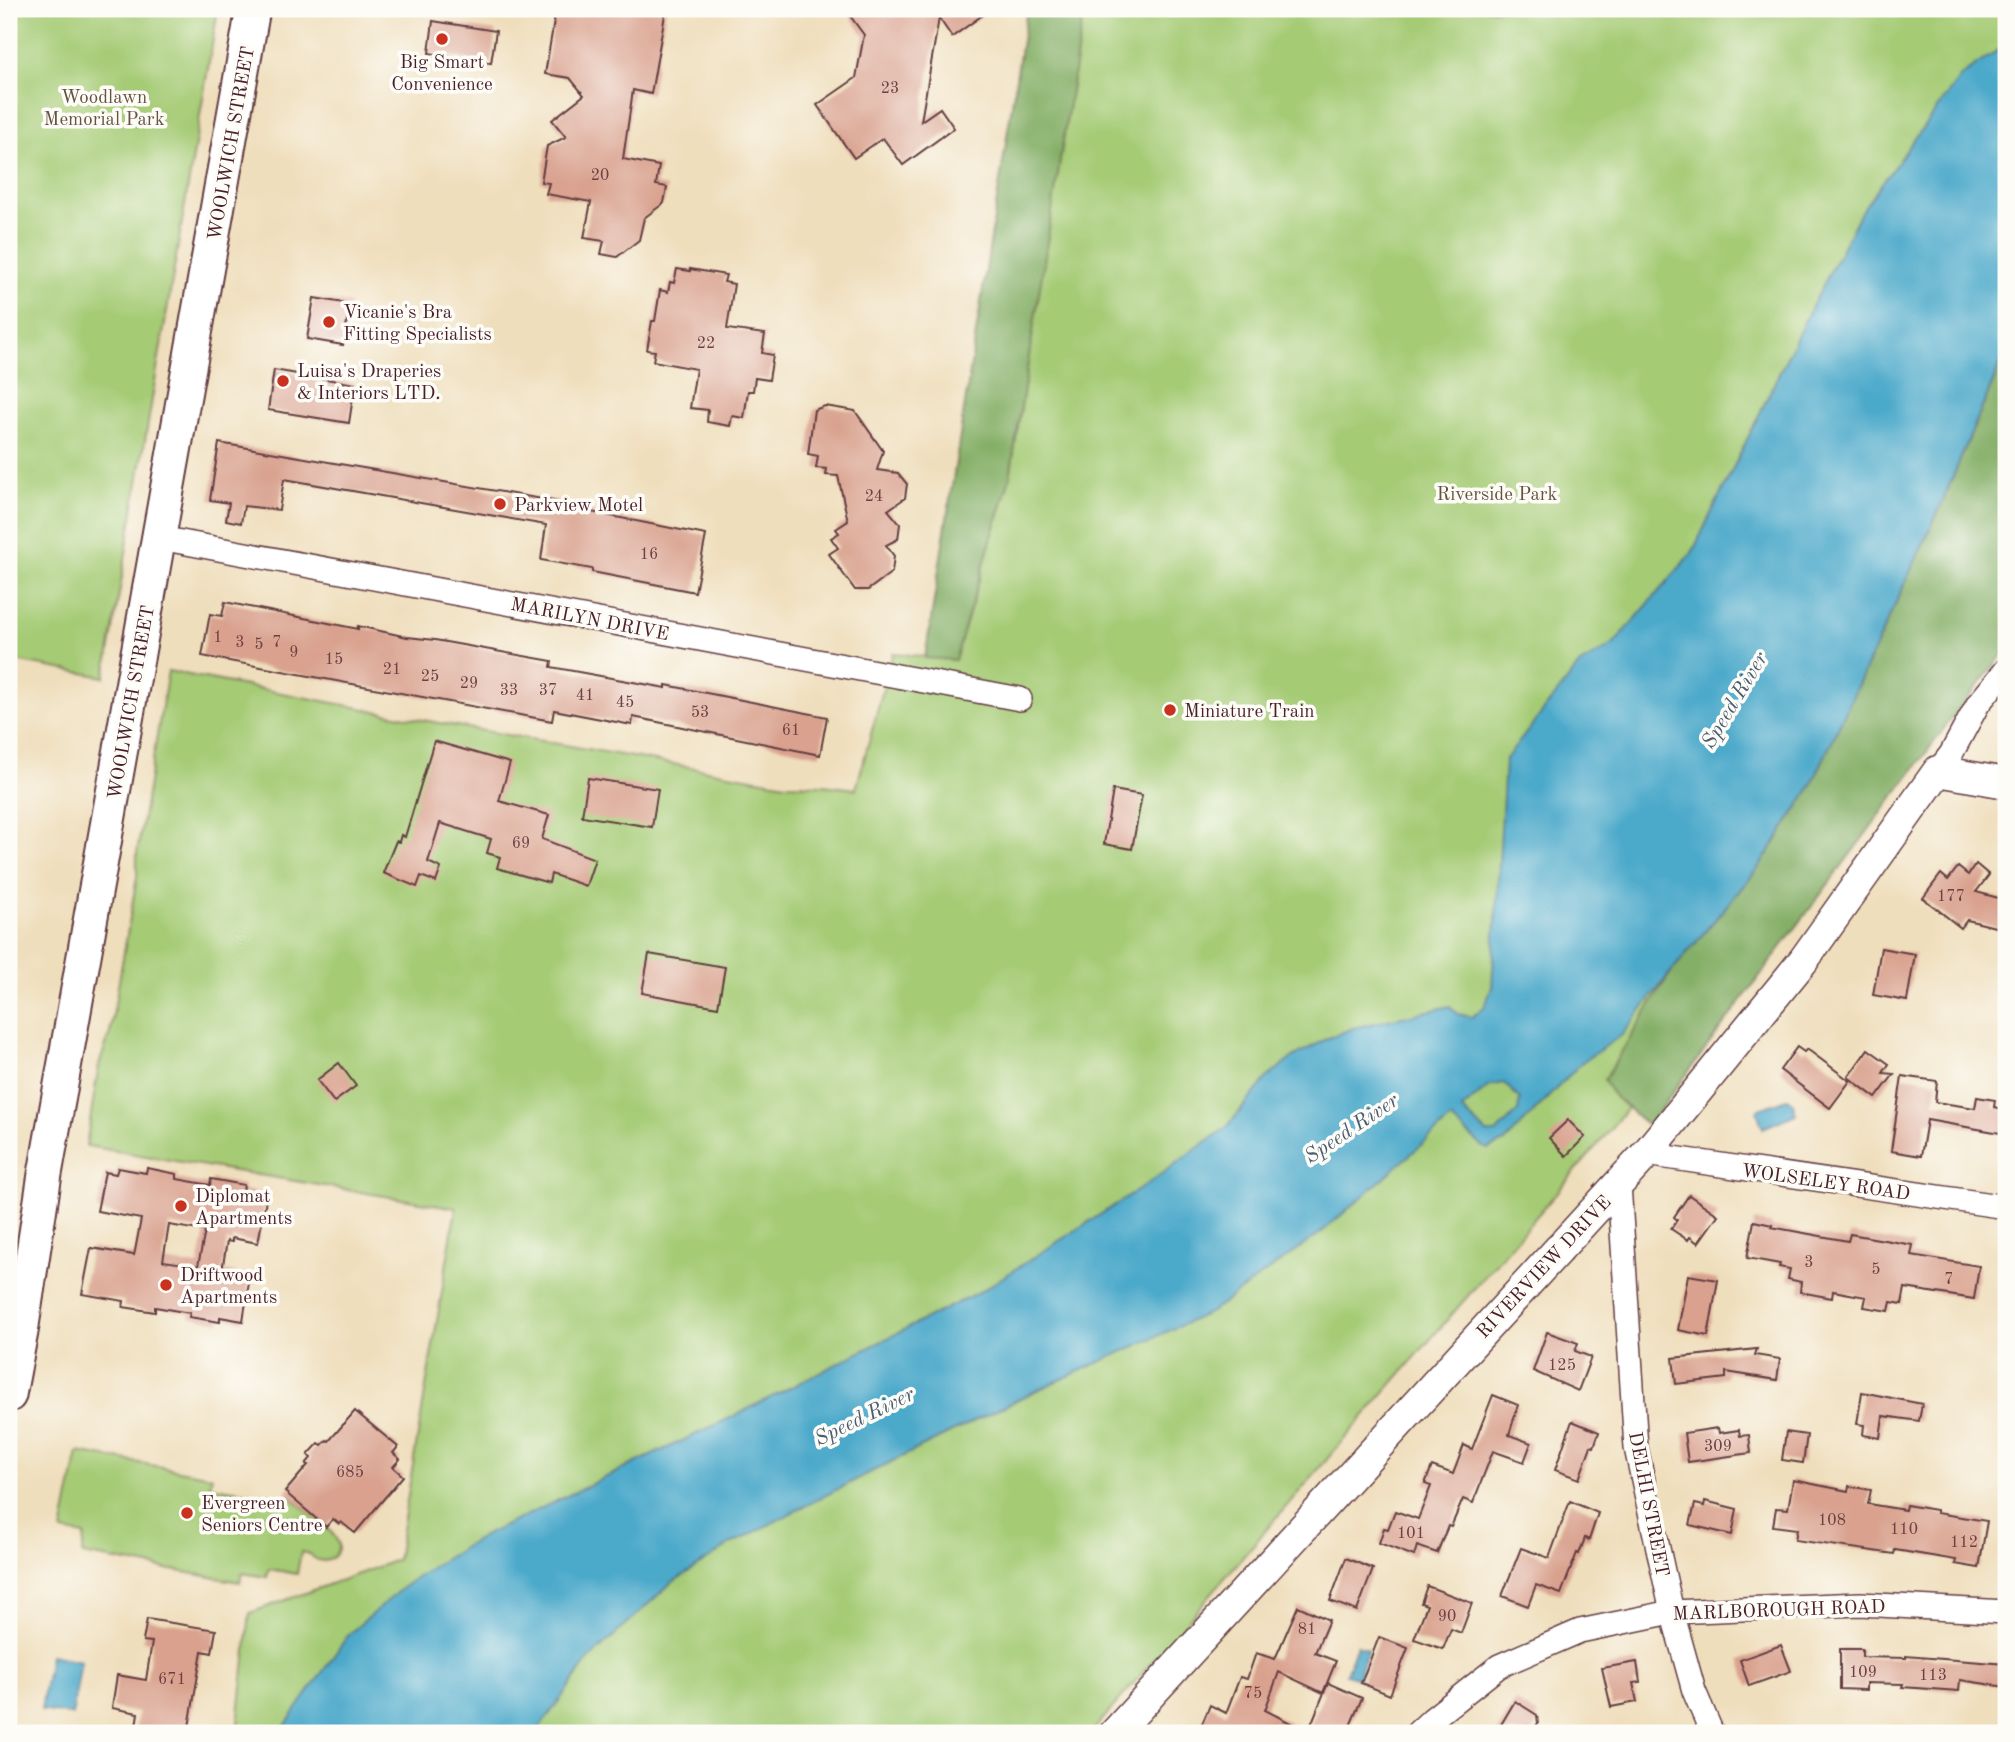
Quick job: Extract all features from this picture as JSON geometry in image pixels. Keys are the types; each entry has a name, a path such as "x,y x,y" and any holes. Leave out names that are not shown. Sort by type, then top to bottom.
{"main road":[{"name":"WOOLWICH STREET","path":"9,1395 45,1174 253,9"}],"street":[{"name":"MARILYN DRIVE","path":"160,538 1020,699"},
{"path":"2006,670 1978,704 1951,754 1938,771 2006,783"},
{"name":"RIVERVIEW DRIVE","path":"1115,1733 1646,1154 1802,961 1938,771"},
{"name":"WOLSELEY ROAD","path":"1646,1154 2006,1207"},
{"name":"DELHI STREET","path":"1619,1184 1636,1448 1672,1612 1694,1691 1712,1733"},
{"name":"MARLBOROUGH ROAD","path":"1418,1733 1432,1718 1499,1666 1580,1632 1672,1612 1860,1604 2006,1612"}],"green space":[{"name":"Woodlawn Memorial Park","path":"9,9 218,9 105,677 9,660"},
{"path":"1027,9 1084,9 1010,477 955,660 925,658"},
{"name":"Riverside Park","path":"1083,9 2006,9 2006,649 1920,740 1591,1153 1091,1733 237,1733 250,1613 397,1560 456,1208 86,1146 99,1065 110,1033 137,877 137,853 168,671 417,719 786,784 856,789 893,653 955,660 1010,477"},
{"path":"2006,351 2006,651 1955,714 1648,1126 1613,1095 1604,1080 1671,972 1760,866 1811,786 1941,505"},
{"name":"Evergreen Seniors Centre","path":"78,1452 212,1476 210,1486 279,1498 282,1496 285,1499 289,1496 330,1530 337,1541 337,1552 330,1559 320,1561 301,1552 297,1574 269,1569 267,1577 242,1573 240,1582 82,1554 85,1535 62,1531"}],"water":[{"name":"Speed River","path":"2006,45 2006,351 1941,505 1811,786 1760,866 1622,1035 1582,1062 1505,1142 1488,1149 1483,1147 1451,1119 1322,1232 1211,1312 1033,1392 731,1544 670,1584 589,1659 536,1733 280,1733 349,1634 402,1588 483,1536 732,1417 983,1290 1143,1187 1227,1127 1267,1078 1293,1057 1326,1039 1353,1028 1450,1006 1458,1014 1472,1017 1485,1006 1492,987 1505,760 1580,664 1613,645 1692,553 1806,318 1862,210 1962,75","holes":["1504,1083 1520,1099 1518,1111 1496,1133 1487,1133 1462,1109 1489,1086"]},
{"path":"1787,1099 1792,1101 1796,1114 1763,1128 1757,1112 1759,1109"},
{"path":"1357,1645 1368,1649 1358,1678 1346,1674"},
{"path":"50,1655 81,1661 72,1715 41,1710"}],"building":[{"path":"556,9 666,9 651,94 633,90 623,159 659,166 656,185 667,187 664,203 644,218 639,240 617,257 601,254 604,241 584,238 591,202 546,194 549,183 541,182 547,146 566,137 552,120 584,95 570,78 545,74"},
{"path":"845,9 991,9 952,37 939,18 921,121 940,108 954,128 903,165 883,138 854,158 817,105 856,78 864,35"},
{"path":"433,21 496,31 491,63 429,53"},
{"path":"677,269 726,275 724,282 734,284 727,329 765,334 762,353 773,355 769,380 755,378 753,391 748,391 744,418 732,416 730,426 707,422 708,410 690,408 696,369 653,361 655,351 647,350 660,290 668,292 670,282 674,283"},
{"name":"Vicanie's Bra Fitting Specialists","path":"314,298 350,304 343,345 307,339"},
{"path":"274,370 355,384 349,423 268,410"},
{"path":"825,406 855,411 883,451 877,470 898,473 907,484 905,498 888,510 900,524 898,539 886,545 894,556 892,572 868,590 855,590 829,554 838,548 831,538 839,533 836,529 848,521 838,476 826,475 827,469 816,468 818,456 808,454 814,410"},
{"name":"Parkview Motel","path":"219,443 577,505 576,509 706,535 695,592 541,560 546,525 284,479 279,510 244,506 241,523 226,520 229,503 210,500"},
{"path":"225,602 358,629 358,626 407,637 552,661 551,667 666,688 666,685 827,717 820,755 633,717 632,725 554,710 552,721 202,656 210,614 222,616"},
{"path":"434,741 510,763 499,801 549,815 542,839 595,859 586,886 551,874 549,883 497,868 500,857 487,853 491,839 440,823 428,862 441,868 436,882 421,876 417,887 383,873 396,841 399,842 401,835 405,837"},
{"path":"588,778 658,789 652,827 582,816"},
{"path":"1113,790 1142,795 1132,849 1104,844"},
{"path":"1976,864 1989,875 1976,892 2006,900 1999,928 1967,920 1961,928 1923,898 1941,874 1948,880 1958,867 1968,875"},
{"path":"1881,948 1915,954 1907,1001 1873,995"},
{"path":"649,954 725,967 718,1007 642,993"},
{"path":"1797,1047 1804,1052 1807,1049 1850,1081 1830,1108 1780,1070"},
{"path":"1868,1049 1889,1064 1883,1073 1894,1074 1876,1098 1848,1077"},
{"path":"339,1063 356,1086 334,1102 317,1080"},
{"path":"1902,1076 1937,1081 1935,1102 1975,1108 1977,1097 1995,1100 1994,1107 2006,1110 2006,1134 1927,1120 1921,1156 1891,1151"},
{"path":"1568,1120 1585,1137 1566,1156 1549,1138"},
{"path":"118,1168 146,1173 147,1168 177,1174 177,1179 210,1185 211,1179 244,1185 243,1190 267,1194 258,1243 232,1238 232,1242 227,1241 222,1271 250,1276 243,1321 220,1317 220,1322 155,1307 155,1312 123,1307 124,1301 82,1294 91,1248 134,1255 141,1219 97,1211 105,1172 116,1174","holes":["169,1225 205,1231 198,1266 163,1261"]},
{"path":"1689,1195 1718,1215 1698,1243 1671,1229 1677,1220 1674,1217"},
{"path":"1754,1221 1772,1225 1771,1227 1848,1241 1850,1234 1913,1245 1911,1255 1979,1266 1974,1299 1905,1288 1902,1304 1891,1302 1889,1311 1864,1307 1866,1297 1833,1291 1832,1298 1800,1292 1801,1282 1788,1279 1790,1269 1779,1267 1780,1264 1747,1258"},
{"path":"1688,1275 1718,1280 1708,1336 1678,1330"},
{"path":"1547,1332 1578,1343 1575,1351 1591,1357 1578,1391 1533,1371"},
{"path":"1757,1349 1755,1355 1780,1359 1777,1380 1726,1372 1726,1378 1676,1384 1673,1358"},
{"path":"1862,1392 1922,1404 1919,1421 1883,1416 1880,1438 1863,1435 1864,1425 1857,1424"},
{"path":"1493,1395 1518,1405 1509,1435 1531,1443 1524,1462 1493,1451 1473,1503 1463,1499 1437,1553 1417,1546 1414,1556 1379,1543 1384,1528 1388,1529 1395,1511 1418,1519 1431,1486 1425,1484 1432,1466 1453,1474 1464,1445 1472,1449"},
{"path":"355,1411 398,1447 393,1453 400,1459 393,1467 403,1476 355,1533 333,1519 326,1527 285,1492 308,1465 306,1464 311,1458 308,1455 319,1443 322,1445 329,1441"},
{"path":"1572,1421 1599,1432 1579,1479 1555,1470"},
{"path":"1718,1428 1719,1433 1739,1430 1740,1436 1749,1435 1751,1453 1688,1462 1684,1433"},
{"path":"1786,1432 1807,1435 1803,1463 1782,1460"},
{"path":"1793,1480 1848,1491 1849,1486 1871,1490 1868,1504 1905,1510 1906,1505 1987,1521 1979,1568 1955,1564 1956,1560 1895,1550 1894,1554 1795,1540 1797,1529 1773,1526 1776,1508 1788,1509"},
{"path":"1570,1501 1598,1513 1589,1540 1585,1538 1579,1554 1577,1553 1561,1594 1536,1585 1528,1606 1502,1596 1521,1548 1549,1558"},
{"path":"1705,1501 1737,1509 1732,1535 1690,1525 1695,1504 1704,1506"},
{"path":"1346,1558 1373,1569 1357,1611 1330,1601"},
{"path":"1427,1586 1472,1603 1461,1633 1451,1629 1443,1649 1414,1639 1427,1605 1421,1603"},
{"path":"1298,1606 1329,1620 1315,1653 1336,1661 1323,1693 1279,1672 1265,1710 1308,1732 1328,1683 1362,1698 1347,1733 1198,1733 1210,1705 1226,1713 1240,1677 1247,1679 1256,1653 1275,1659"},
{"path":"147,1619 216,1630 212,1653 202,1651 188,1733 135,1733 138,1713 112,1708 117,1675 146,1680 152,1642 143,1641"},
{"path":"1379,1637 1408,1648 1390,1695 1361,1683"},
{"path":"1781,1645 1791,1671 1749,1686 1740,1660"},
{"path":"1840,1649 1862,1649 1862,1657 1906,1656 2006,1664 2006,1687 1960,1680 1959,1691 1902,1687 1903,1684 1866,1683 1866,1690 1840,1689"},
{"path":"1637,1662 1640,1682 1633,1683 1637,1702 1611,1707 1602,1668"},
{"path":"1515,1701 1537,1715 1538,1723 1532,1733 1496,1733"}],"place":[{"name":"Big Smart Convenience","path":"442,39"},
{"name":"Vicanie's Bra Fitting Specialists","path":"329,322"},
{"name":"Luisa's Draperies & Interiors LTD.","path":"283,381"},
{"name":"Parkview Motel","path":"500,504"},
{"name":"Miniature Train","path":"1170,710"},
{"name":"Diplomat Apartments","path":"181,1206"},
{"name":"Driftwood Apartments","path":"166,1285"},
{"name":"Evergreen Seniors Centre","path":"187,1513"}]}
